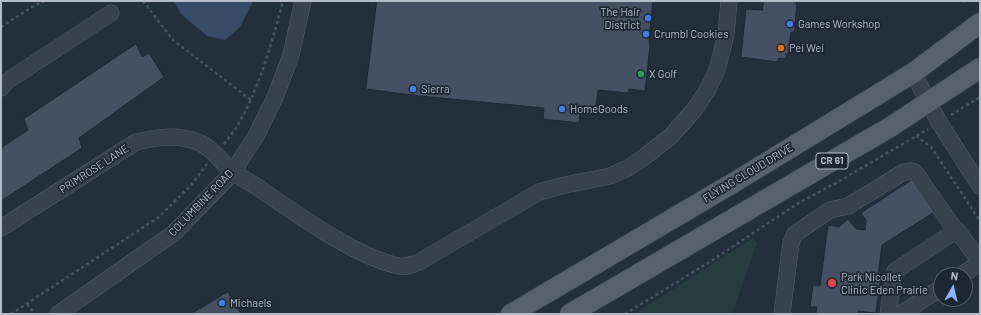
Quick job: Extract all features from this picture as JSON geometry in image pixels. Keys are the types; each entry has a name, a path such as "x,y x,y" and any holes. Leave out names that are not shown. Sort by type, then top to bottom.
{"main road":[{"path":"956,41 980,16"},
{"name":"FLYING CLOUD DRIVE","path":"510,314 738,180 913,73 980,23"},
{"name":"CR 61","path":"570,314 892,126 980,68"}],"street":[{"name":"COLUMBINE ROAD","path":"58,314 174,233 232,172 257,134 276,95 291,55 303,1"},
{"name":"PRIMROSE LANE","path":"1,228 136,142 161,136 182,137 200,143 215,153 232,172 344,243 388,263 400,266 409,266 419,262 540,192 564,185 610,176 628,168 671,136 695,109 709,87 717,70 726,35 729,1"},
{"path":"1,88 6,82 111,13"},
{"path":"913,73 939,122 980,186"},
{"path":"782,314 791,243 795,234 830,210 848,206 904,172 915,172 953,227 957,230 980,262"},
{"path":"888,314 895,272 957,230"},
{"path":"901,314 933,293"}],"path":[{"path":"1,27 44,1"},
{"path":"143,1 173,40 251,100"},
{"path":"11,314 159,217 192,184 240,122 251,100 271,46 283,1"},
{"path":"624,314 708,263 797,204 843,179 980,97"},
{"path":"916,136 931,147 980,221"},
{"path":"28,304 35,314"},
{"path":"629,314 632,310"}],"green space":[{"path":"753,238 757,243 732,314 634,314"}],"water":[{"path":"174,1 253,1 240,27 225,40 207,36 181,14"}],"building":[{"path":"377,1 653,1 645,91 629,89 628,93 598,90 595,114 580,112 579,123 543,119 544,108 420,96 366,89"},
{"path":"764,1 796,1 797,4 794,32 791,32 788,54 786,54 786,59 779,58 777,62 741,57 746,9 762,10"},
{"path":"136,44 142,57 149,53 164,77 79,138 82,148 1,201 1,148 28,130 24,119"},
{"path":"915,178 936,211 882,245 878,275 881,275 876,313 858,311 858,314 816,314 817,307 810,307 813,285 820,286 828,225 839,227 848,219 856,229 865,230 866,220 861,213"},
{"name":"Michaels","path":"228,292 241,314 191,314"}],"place":[{"name":"The Hair District","path":"648,18"},
{"name":"Games Workshop","path":"790,24"},
{"name":"Crumbl Cookies","path":"646,34"},
{"name":"Pei Wei","path":"781,48"},
{"name":"X Golf","path":"641,74"},
{"name":"Sierra","path":"413,89"},
{"name":"HomeGoods","path":"562,109"},
{"name":"Park Nicollet Clinic Eden Prairie","path":"832,283"},
{"name":"Michaels","path":"222,303"}]}
